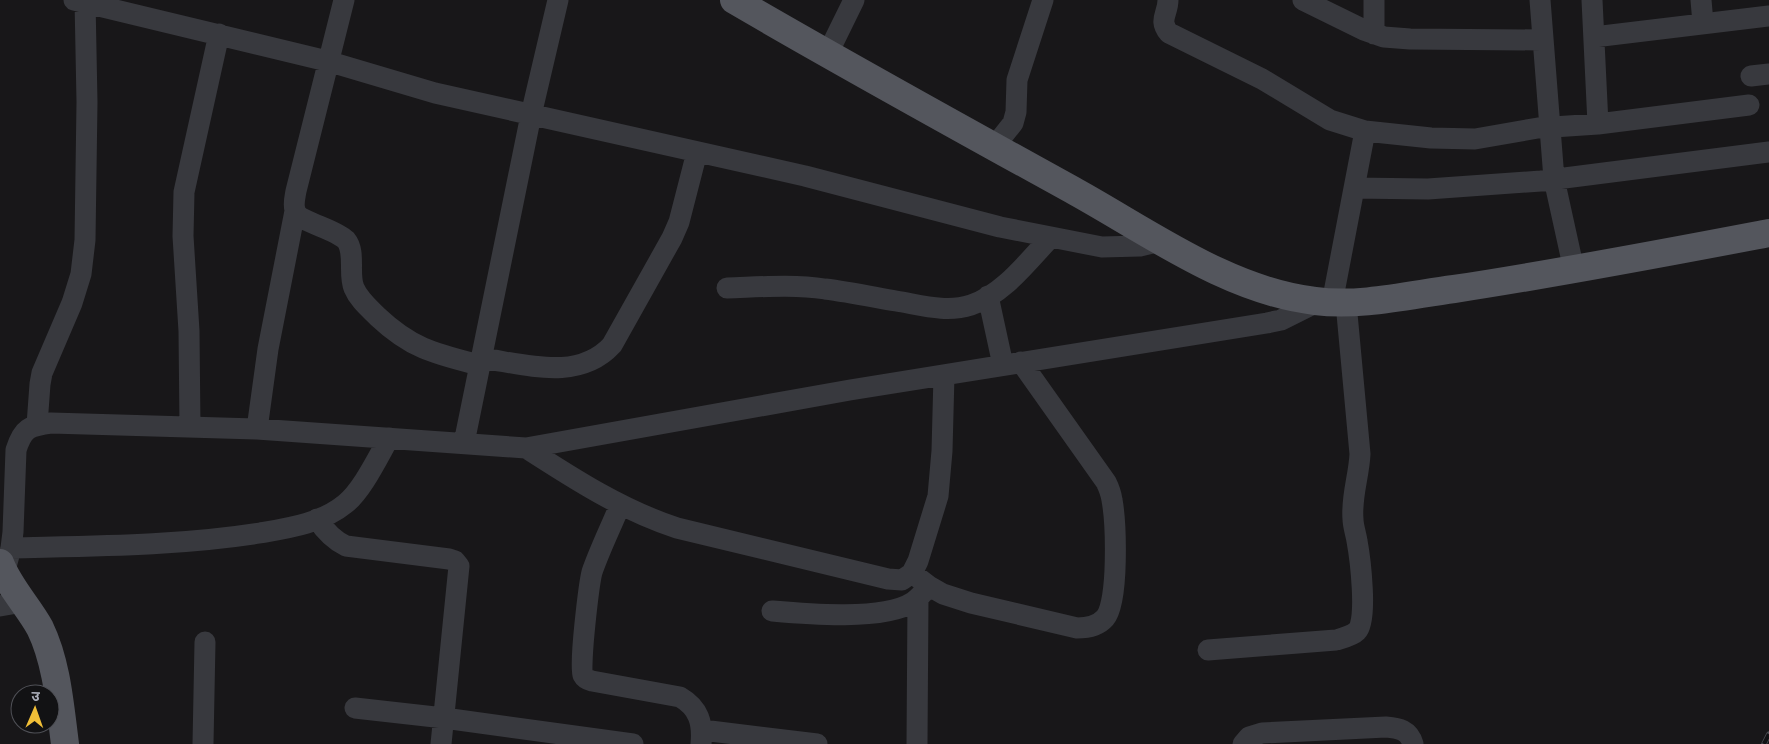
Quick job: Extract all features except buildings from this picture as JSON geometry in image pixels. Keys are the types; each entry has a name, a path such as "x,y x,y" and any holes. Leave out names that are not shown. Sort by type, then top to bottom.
{"main road":[{"path":"734,0 827,55 1161,241 1220,272 1265,290 1297,299 1332,302 1386,299 1574,270 1769,233"},
{"path":"5,562 11,604 40,628 48,650 56,680 65,744"}],"street":[{"path":"257,429 268,350 295,210 296,191 344,0"},
{"path":"464,443 531,115 558,0"},
{"path":"827,55 854,0"},
{"path":"994,147 1012,123 1016,112 1017,80 1043,0"},
{"path":"1168,0 1163,22 1168,33 1262,79 1330,120 1365,131 1431,138 1475,139 1549,127 1598,124 1749,105"},
{"path":"1303,0 1374,34 1396,39 1542,40"},
{"path":"1374,0 1374,34"},
{"path":"1540,0 1554,179 1574,270"},
{"path":"1592,0 1598,124"},
{"path":"1701,0 1703,24"},
{"path":"37,425 42,374 72,303 81,274 85,240 87,111 81,1 328,60 435,93 805,176 1000,227 1102,247 1140,246 1161,241"},
{"path":"1594,36 1769,16"},
{"path":"190,427 190,351 183,236 184,192 219,34"},
{"path":"1208,650 1336,640 1350,636 1358,631 1362,624 1363,598 1357,541 1352,519 1352,506 1360,467 1360,454 1332,302 1365,131"},
{"path":"295,210 298,216 339,234 347,242 350,250 353,287 365,304 390,328 412,344 434,353 480,362 563,368 586,364 596,359 612,345 672,238 679,222 697,152"},
{"path":"1354,188 1428,189 1554,179 1769,152"},
{"path":"727,288 824,288 947,309 972,304 988,296 1006,283 1051,237"},
{"path":"772,611 821,615 871,613 905,607 924,592 943,594 971,603 1077,628 1088,628 1105,618 1110,609 1114,593 1113,510 1110,491 1106,482 1012,364 988,296"},
{"path":"389,438 355,495 335,511 317,519 280,529 200,540 114,545 5,562 16,450 20,438 26,429 37,425 51,423 257,429 464,443 526,448 944,375 1267,323 1332,302"},
{"path":"526,448 592,490 620,505 677,528 879,577 902,580 912,573 918,561 938,496 942,451 944,375"},
{"path":"620,505 590,582 583,662 584,677 592,681 680,696 692,705 698,713 702,737 817,744"},
{"path":"317,519 335,541 346,546 449,559 455,561 459,566 441,744"},
{"path":"912,573 924,592 917,744"},
{"path":"203,744 205,642"},
{"path":"355,708 444,718 633,744"},
{"path":"1243,744 1250,736 1262,733 1386,727 1403,730 1410,736 1413,744"}],"railway":[{"path":"1764,744 1769,734"}]}
